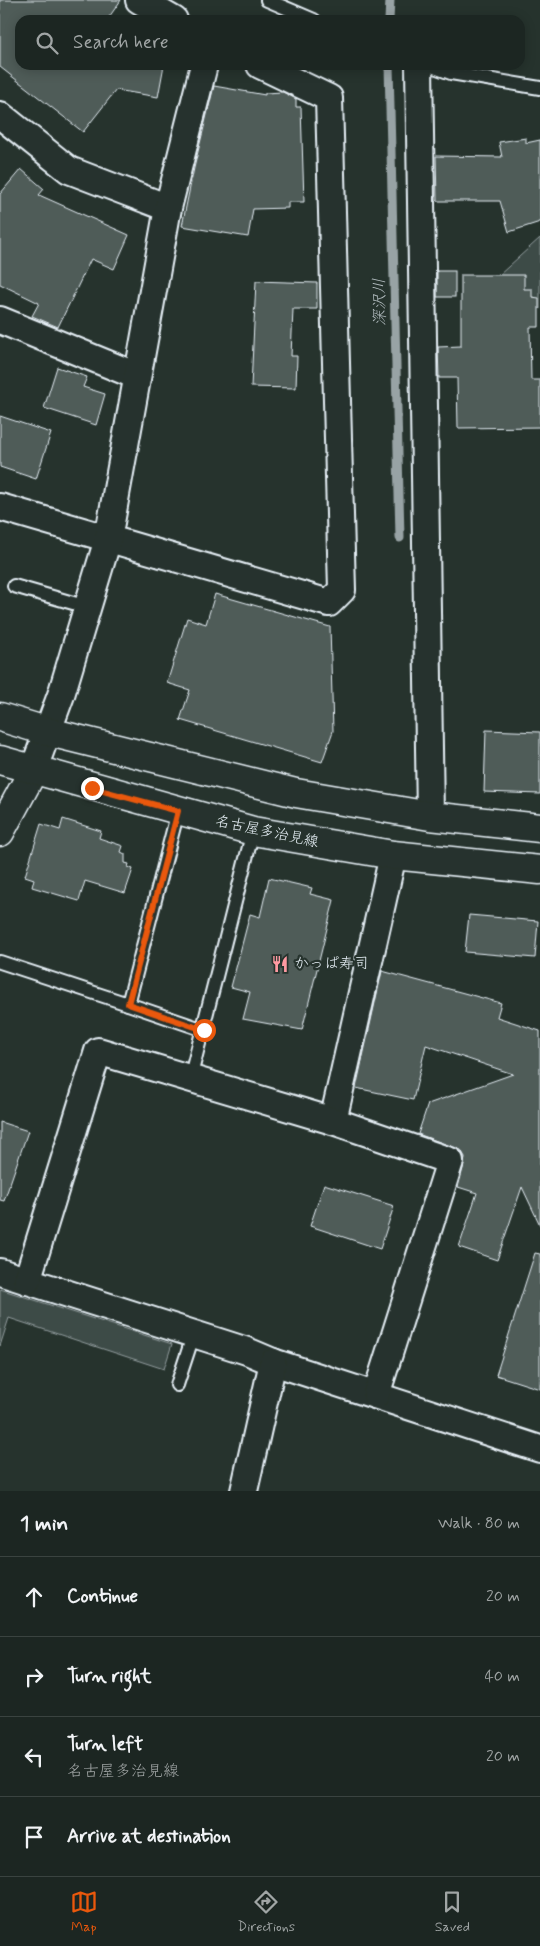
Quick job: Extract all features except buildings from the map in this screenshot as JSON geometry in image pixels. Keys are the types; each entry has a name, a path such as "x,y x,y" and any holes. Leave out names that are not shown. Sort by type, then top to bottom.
{"main road":[{"path":"0,717 49,732 296,792 430,816 540,828"},
{"name":"名古屋多治見線","path":"0,760 253,831 394,855 540,870"},
{"path":"0,832 33,770"}],"street":[{"path":"140,0 166,15"},
{"path":"33,770 49,732 108,539 168,208 203,70"},
{"path":"0,508 329,603 342,590 329,98 270,70"},
{"path":"420,70 430,816"},
{"path":"0,115 69,170 168,208"},
{"path":"0,320 137,376"},
{"path":"333,1121 394,855"},
{"path":"27,1281 98,1051 333,1121 450,1161 376,1395"},
{"path":"0,1272 247,1351 273,1362 540,1449"},
{"path":"244,1491 273,1362"}],"lane":[{"path":"267,0 302,15"},
{"path":"443,70 540,88"},
{"path":"14,586 88,607"},
{"path":"128,1004 178,811"},
{"path":"190,1079 204,1030 253,831"},
{"path":"0,962 204,1030"},
{"path":"177,1385 194,1334"}],"shaded area":[{"path":"540,238 540,309 498,276"},
{"path":"0,1289 172,1344 164,1369 9,1318 0,1346"}],"waterway":[{"name":"深沢川","path":"389,15 390,0"},
{"name":"深沢川","path":"389,70 400,538"}],"place":[{"name":"かっぱ寿司","path":"280,964"}],"route":[{"path":"92,788 178,811 128,1004 204,1030"}]}
